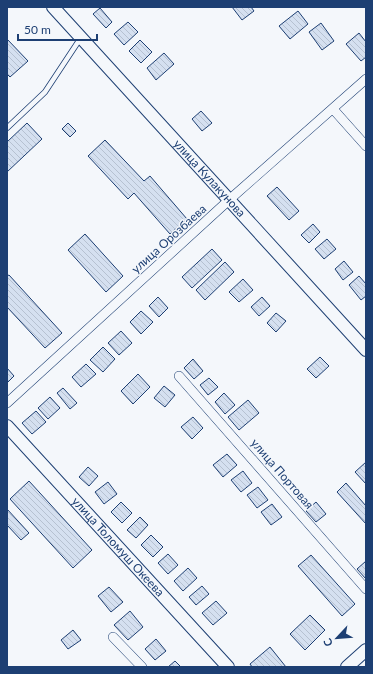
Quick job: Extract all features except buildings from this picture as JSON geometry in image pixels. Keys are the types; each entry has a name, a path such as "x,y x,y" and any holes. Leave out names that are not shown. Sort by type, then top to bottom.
{"street":[{"name":"улица Кулакунова","path":"53,7 366,350"},
{"name":"улица Орозбаева","path":"7,403 229,200 366,79"},
{"path":"332,109 366,146"},
{"name":"улица Портовая","path":"179,376 366,589"},
{"name":"улица Толомуш Океева","path":"7,426 228,667"},
{"path":"113,637 142,667"},
{"path":"347,667 366,650"}],"lane":[{"path":"7,128 45,92 81,37"}]}
